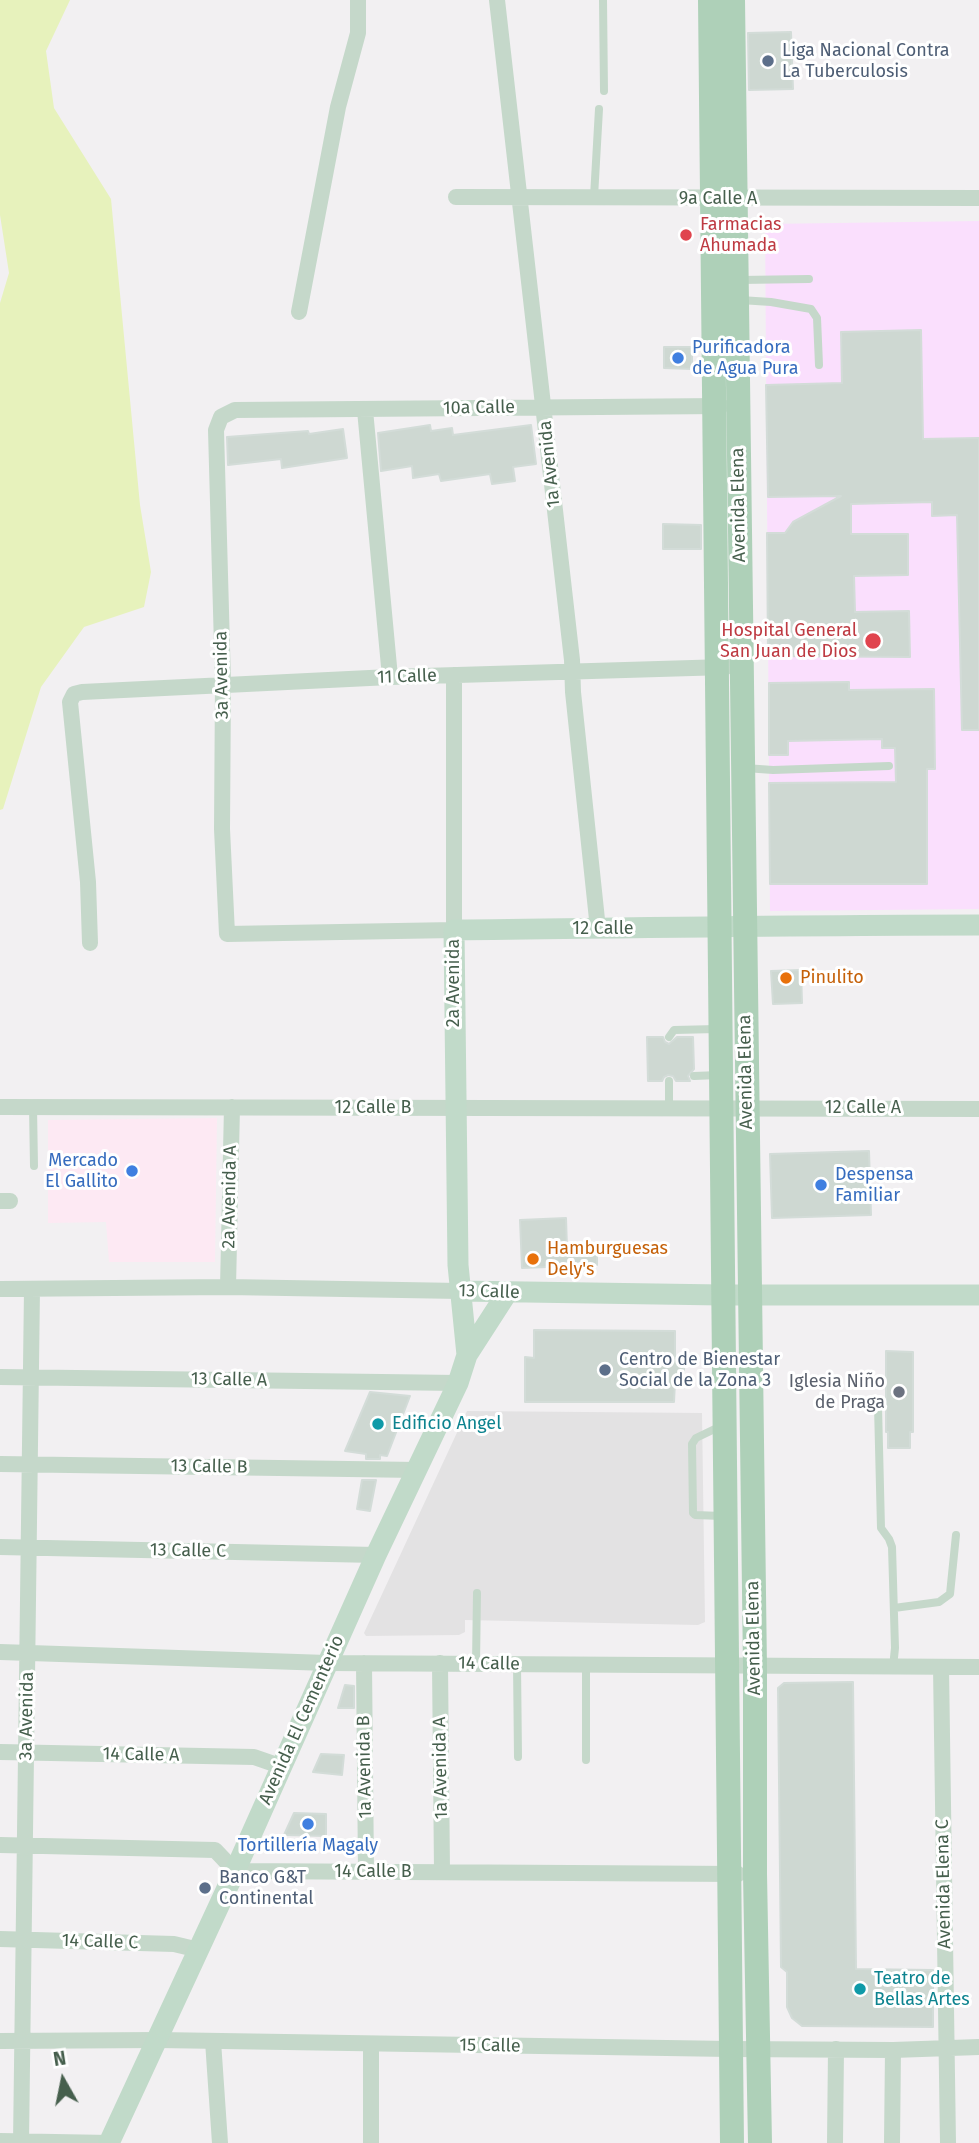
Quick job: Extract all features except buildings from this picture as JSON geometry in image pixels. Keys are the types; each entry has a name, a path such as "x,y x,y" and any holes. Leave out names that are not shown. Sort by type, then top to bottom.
{"main road":[{"name":"Avenida Elena","path":"710,0 712,199 741,666 760,2143"},
{"name":"Avenida Elena","path":"732,2143 716,667 726,406 737,290 733,0"},
{"name":"12 Calle","path":"454,930 719,928 744,925 979,925"},
{"name":"2a Avenida","path":"454,930 460,1291"},
{"name":"13 Calle","path":"460,1291 722,1296 979,1295"},
{"name":"Avenida El Cementerio","path":"109,2143 235,1871 376,1555 458,1383 467,1355 460,1291"},
{"path":"467,1355 507,1293"}],"street":[{"path":"299,312 338,107 359,33 358,0"},
{"name":"1a Avenida","path":"498,0 598,929"},
{"name":"9a Calle A","path":"456,198 979,198"},
{"name":"10a Calle","path":"221,417 235,410 726,406"},
{"path":"365,410 390,677"},
{"name":"3a Avenida","path":"221,417 216,430 223,683 222,829 227,934"},
{"name":"11 Calle","path":"90,943 88,882 70,702 74,694 223,683 741,666"},
{"name":"2a Avenida","path":"454,675 454,930"},
{"name":"12 Calle","path":"227,934 454,930"},
{"name":"12 Calle B","path":"0,1107 747,1108"},
{"name":"2a Avenida A","path":"228,1287 232,1107"},
{"name":"12 Calle A","path":"747,1108 979,1109"},
{"name":"13 Calle","path":"0,1289 228,1287 460,1291"},
{"name":"3a Avenida","path":"21,2142 32,1289"},
{"name":"13 Calle A","path":"0,1377 458,1383"},
{"name":"13 Calle B","path":"0,1464 418,1470"},
{"name":"13 Calle C","path":"0,1547 376,1555"},
{"name":"14 Calle","path":"0,1651 364,1663 979,1667"},
{"name":"1a Avenida B","path":"364,1663 366,1872"},
{"name":"1a Avenida A","path":"440,1663 442,1872"},
{"name":"Avenida Elena C","path":"941,1667 948,2143"},
{"name":"14 Calle A","path":"0,1752 254,1757 280,1766"},
{"path":"0,1845 215,1850 235,1871"},
{"name":"14 Calle B","path":"235,1871 755,1874"},
{"name":"14 Calle C","path":"0,1939 174,1944 199,1950"},
{"name":"15 Calle","path":"0,2041 158,2040 371,2045 893,2050 947,2046 979,2047"},
{"path":"214,2041 219,2143"},
{"path":"371,2045 371,2143"},
{"path":"835,2143 836,2049"},
{"path":"892,2143 893,2050"},
{"path":"0,2141 109,2143"}],"lane":[{"path":"603,0 604,91"},
{"path":"594,197 599,108"},
{"path":"737,290 809,279"},
{"path":"737,290 771,302 811,309 817,318 819,365"},
{"path":"742,768 773,770 889,766"},
{"path":"669,1037 674,1030 720,1029"},
{"path":"694,1076 720,1075"},
{"path":"669,1081 669,1108"},
{"path":"33,1107 34,1166"},
{"path":"878,1406 881,1528 892,1547 893,1667"},
{"path":"894,1608 939,1602 950,1594 956,1535"},
{"path":"476,1664 477,1593"},
{"path":"517,1664 518,1758"},
{"path":"586,1665 586,1760"}],"shaded area":[{"name":"Hospital General San Juan de Dios","path":"979,221 979,909 770,911 765,224"},
{"name":"Mercado El Gallito","path":"217,1118 215,1262 109,1262 106,1222 48,1223 48,1120"},
{"path":"467,1411 702,1413 705,1622 698,1625 465,1620 465,1632 459,1635 366,1636 364,1633"}],"green space":[{"path":"0,0 70,0 46,51 54,108 111,199 140,505 151,572 144,607 84,627 41,687 3,809 0,810 0,303 9,273 0,215"}],"place":[{"name":"Liga Nacional Contra La Tuberculosis","path":"768,61"},
{"name":"Farmacias Ahumada","path":"686,235"},
{"name":"Purificadora de Agua Pura","path":"678,358"},
{"name":"Hospital General San Juan de Dios","path":"873,641"},
{"name":"Pinulito","path":"786,978"},
{"name":"Mercado El Gallito","path":"132,1171"},
{"name":"Despensa Familiar","path":"821,1185"},
{"name":"Hamburguesas Dely's","path":"533,1259"},
{"name":"Centro de Bienestar Social de la Zona 3","path":"605,1370"},
{"name":"Iglesia Niño de Praga","path":"899,1392"},
{"name":"Edificio Angel","path":"378,1424"},
{"name":"Tortillería Magaly","path":"308,1824"},
{"name":"Banco G&T Continental","path":"205,1888"},
{"name":"Teatro de Bellas Artes","path":"860,1989"}]}
